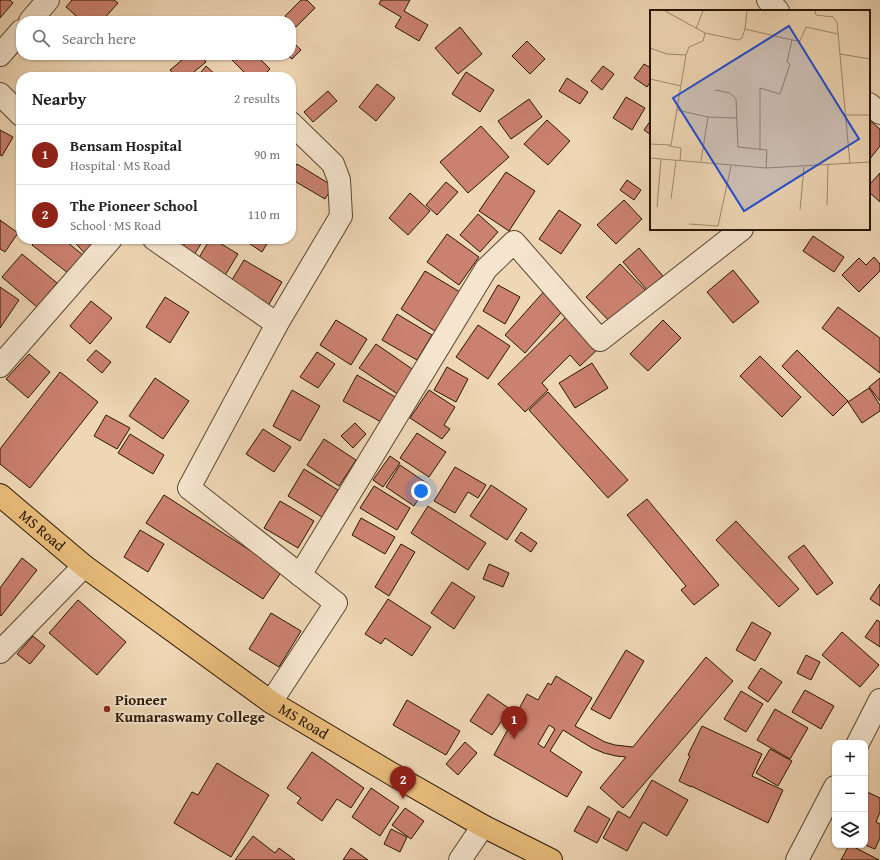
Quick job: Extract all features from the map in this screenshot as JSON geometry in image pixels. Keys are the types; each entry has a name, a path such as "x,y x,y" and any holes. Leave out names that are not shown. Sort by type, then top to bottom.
{"highway":[{"name":"MS Road","path":"0,494 84,566 271,702 483,826 551,860"}],"street":[{"path":"34,16 48,0"},
{"path":"768,0 777,10"},
{"path":"0,55 16,37"},
{"path":"0,94 16,110"},
{"path":"870,105 880,113"},
{"path":"271,702 336,603 189,488 277,324 341,216 339,180 333,164 296,129"},
{"path":"300,574 486,269 514,242 600,340 741,230"},
{"path":"0,366 107,244"},
{"path":"161,244 277,324"},
{"path":"0,652 84,566"},
{"path":"860,740 880,700"},
{"path":"797,860 832,793"},
{"path":"460,860 483,826"}],"building":[{"path":"0,0 10,0 13,3 0,18"},
{"path":"72,0 114,0 118,3 106,16 76,16 66,7"},
{"path":"301,0 307,0 315,8 296,27 296,16 285,16"},
{"path":"381,0 410,0 404,11 428,25 419,41 395,27 401,17 379,4"},
{"path":"460,27 482,54 458,74 435,48"},
{"path":"527,41 545,59 530,74 512,56"},
{"path":"296,45 301,50 296,55"},
{"path":"182,60 204,60 206,62 194,72 172,72 170,70"},
{"path":"232,60 261,60 270,69 267,72 244,72"},
{"path":"644,64 650,67 650,82 647,87 634,78"},
{"path":"206,66 213,72 201,72"},
{"path":"603,66 614,74 602,90 591,81"},
{"path":"466,72 494,90 480,112 452,94"},
{"path":"567,78 588,92 580,104 559,91"},
{"path":"377,84 395,98 376,121 359,107"},
{"path":"328,91 337,101 313,122 304,112"},
{"path":"626,97 645,108 632,130 613,118"},
{"path":"529,99 542,117 511,139 498,121"},
{"path":"547,120 570,141 548,165 524,144"},
{"path":"650,121 650,134 644,130"},
{"path":"870,121 880,129 880,146 870,159"},
{"path":"481,126 509,157 468,193 440,162"},
{"path":"0,130 13,137 2,156 0,155"},
{"path":"297,164 333,186 325,199 296,182"},
{"path":"506,172 535,191 509,231 479,211"},
{"path":"880,173 880,202 870,193 870,184"},
{"path":"627,180 641,190 634,200 620,190"},
{"path":"446,182 458,192 437,215 426,205"},
{"path":"410,193 430,211 408,235 389,218"},
{"path":"624,200 642,219 616,244 597,225"},
{"path":"559,210 581,225 561,254 539,239"},
{"path":"478,214 498,232 480,252 460,235"},
{"path":"0,220 16,232 16,236 5,252 0,249"},
{"path":"447,234 479,257 459,285 427,262"},
{"path":"813,236 844,257 834,272 803,251"},
{"path":"69,244 83,255 68,273 32,245"},
{"path":"76,244 98,244 86,255"},
{"path":"184,244 201,244 194,255 182,248"},
{"path":"207,244 221,244 238,254 221,282 194,266"},
{"path":"250,244 267,244 262,252"},
{"path":"639,248 663,276 647,290 623,262"},
{"path":"22,254 57,283 37,307 2,277"},
{"path":"874,257 880,264 880,271 859,292 842,275 859,258 866,265"},
{"path":"244,260 282,282 265,311 227,288"},
{"path":"620,264 650,295 615,327 586,297"},
{"path":"733,270 759,302 733,323 707,292"},
{"path":"425,271 460,292 435,331 401,309"},
{"path":"498,285 520,297 505,324 483,311"},
{"path":"0,287 19,300 0,328"},
{"path":"547,288 567,306 525,353 505,335"},
{"path":"165,297 189,312 170,343 146,327"},
{"path":"91,301 112,318 90,344 70,326"},
{"path":"838,307 880,338 880,373 822,328"},
{"path":"397,314 432,335 417,360 382,340"},
{"path":"567,316 599,348 580,366 570,355 542,383 548,390 525,412 498,384"},
{"path":"336,320 367,339 351,365 320,345"},
{"path":"663,320 681,338 648,371 630,354"},
{"path":"478,325 510,346 488,379 456,357"},
{"path":"376,344 415,371 399,395 359,368"},
{"path":"96,350 111,362 102,373 87,360"},
{"path":"797,350 848,401 833,416 782,366"},
{"path":"317,352 335,364 318,388 300,377"},
{"path":"29,354 50,372 28,398 6,379"},
{"path":"760,356 801,397 782,417 740,376"},
{"path":"592,363 608,388 575,408 559,383"},
{"path":"447,367 468,379 456,402 434,390"},
{"path":"60,372 98,402 30,488 0,464 0,449"},
{"path":"357,375 397,398 383,423 343,401"},
{"path":"155,378 189,401 163,439 129,416"},
{"path":"880,378 880,401 869,387"},
{"path":"869,388 880,405 880,411 862,423 848,402"},
{"path":"292,390 320,406 300,441 273,426"},
{"path":"429,390 455,407 444,425 450,429 442,439 410,418"},
{"path":"548,392 628,480 608,498 529,410"},
{"path":"106,415 130,428 117,449 94,436"},
{"path":"355,423 366,434 353,448 341,436"},
{"path":"263,429 291,447 274,472 246,454"},
{"path":"417,433 446,452 429,477 400,458"},
{"path":"130,434 164,455 153,474 118,453"},
{"path":"324,439 356,460 339,486 307,465"},
{"path":"390,456 400,463 383,487 373,480"},
{"path":"400,465 428,484 414,506 386,487"},
{"path":"455,467 486,485 478,498 468,492 455,513 434,501"},
{"path":"304,469 338,490 322,517 288,496"},
{"path":"491,485 527,509 507,540 470,516"},
{"path":"374,486 410,508 397,530 360,508"},
{"path":"164,495 282,571 263,599 146,523"},
{"path":"647,499 719,585 694,605 681,590 686,586 627,515"},
{"path":"280,501 314,521 298,548 264,528"},
{"path":"428,506 486,543 468,570 411,533"},
{"path":"361,518 395,537 385,554 352,535"},
{"path":"736,521 799,589 779,607 716,540"},
{"path":"140,530 164,544 148,572 124,557"},
{"path":"521,532 537,543 531,552 515,541"},
{"path":"401,544 415,552 389,596 375,587"},
{"path":"804,545 833,583 817,595 788,557"},
{"path":"22,558 37,570 1,616 0,588"},
{"path":"489,564 509,573 503,587 483,579"},
{"path":"452,582 475,597 454,629 431,613"},
{"path":"880,584 880,606 870,599"},
{"path":"388,599 431,627 412,656 385,638 381,644 365,634"},
{"path":"78,600 126,642 97,675 49,633"},
{"path":"271,613 301,631 279,667 249,649"},
{"path":"877,620 880,622 880,647 865,637"},
{"path":"752,622 771,633 755,661 736,650"},
{"path":"842,632 879,665 860,687 822,655"},
{"path":"33,636 45,646 30,664 17,654"},
{"path":"626,650 644,661 610,719 591,709"},
{"path":"806,655 820,662 811,680 797,673"},
{"path":"706,657 733,681 623,808 600,788 626,757 604,753 592,748 563,730 550,751 582,772 567,797 494,755 527,694 538,700 548,683 551,685 556,676 592,698 575,726 605,742 633,747","holes":["549,725 555,729 544,748 538,744"]},
{"path":"761,668 782,682 768,702 748,688"},
{"path":"805,690 834,706 821,729 792,712"},
{"path":"741,691 763,704 746,732 724,719"},
{"path":"488,694 510,709 492,735 470,721"},
{"path":"407,700 460,731 446,755 393,725"},
{"path":"775,709 808,728 790,759 757,740"},
{"path":"702,726 762,754 752,776 783,790 768,823 679,781 690,756 688,755"},
{"path":"465,742 477,753 458,775 446,764"},
{"path":"770,749 792,761 778,786 756,773"},
{"path":"312,752 364,788 351,808 337,799 322,821 297,803 301,798 287,788"},
{"path":"217,763 269,795 231,857 174,823 192,792 198,795"},
{"path":"652,780 688,800 667,836 643,822 627,851 603,838 618,811 630,818"},
{"path":"371,788 399,807 380,836 352,817"},
{"path":"868,792 880,798 880,812 876,822 880,824 880,838 875,849 868,846"},
{"path":"588,806 610,819 597,843 574,831"},
{"path":"405,808 424,821 411,839 392,825"},
{"path":"391,829 407,837 400,852 384,844"},
{"path":"253,836 275,853 279,848 295,860 235,860"},
{"path":"351,848 368,860 343,860"},
{"path":"847,848 856,848 879,860 841,860"}],"place":[{"name":"Pioneer Kumaraswamy College","path":"107,709"},
{"name":"Bensam Hospital","path":"514,739"},
{"name":"The Pioneer School","path":"403,799"}]}
